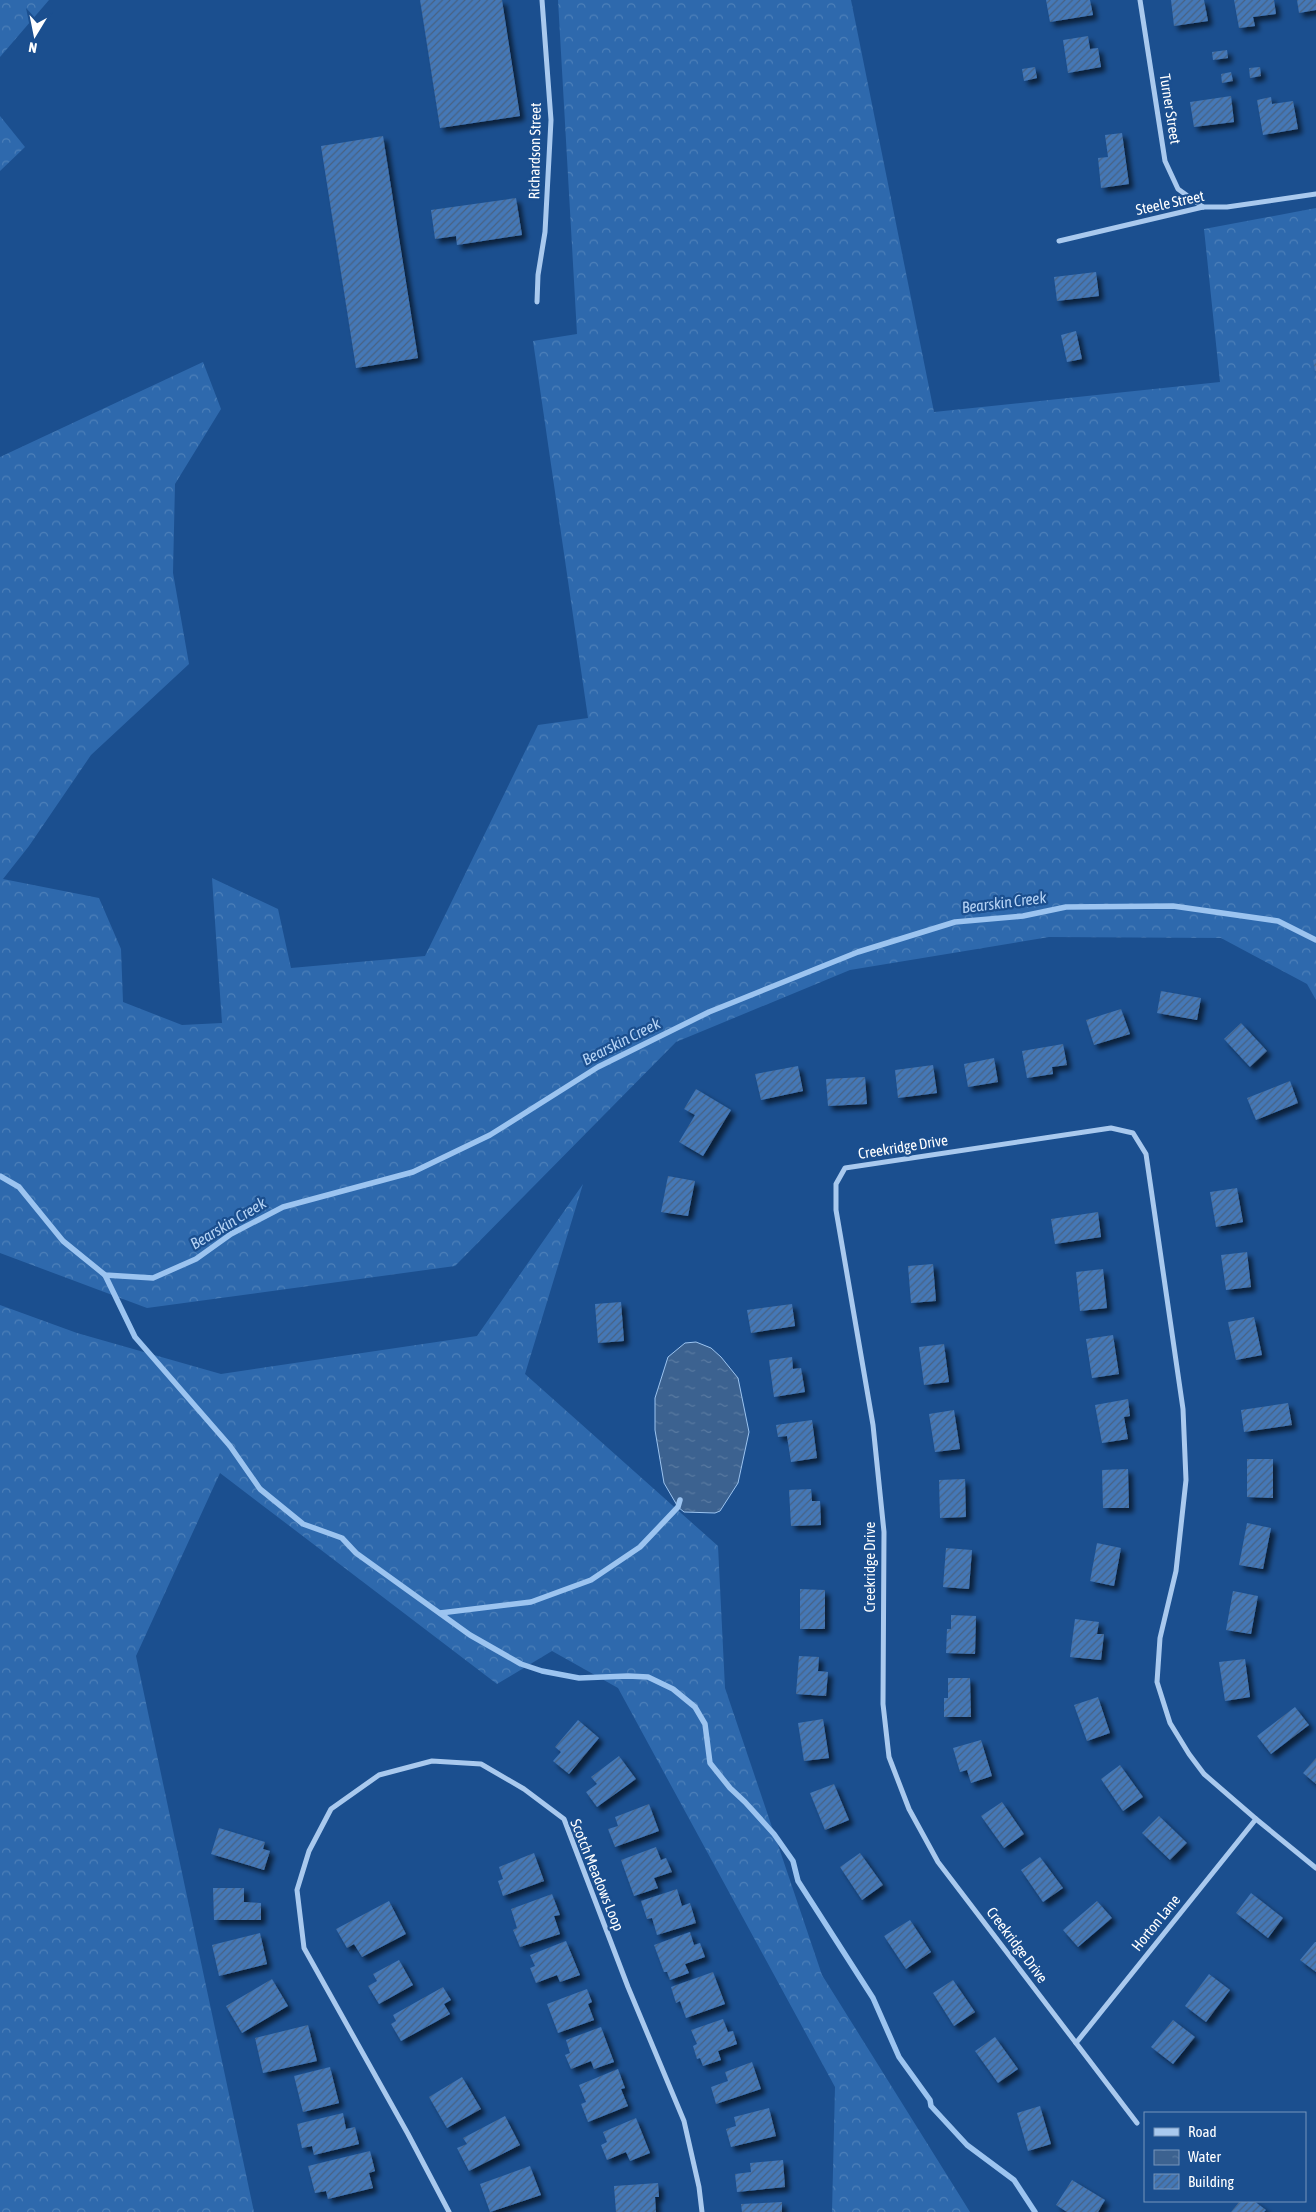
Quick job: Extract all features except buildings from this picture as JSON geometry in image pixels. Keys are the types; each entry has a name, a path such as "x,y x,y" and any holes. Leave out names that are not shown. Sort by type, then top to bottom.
{"street":[{"name":"Richardson Street","path":"537,302 538,275 545,232 551,120 542,0"},
{"name":"Turner Street","path":"1140,0 1165,161 1178,189 1203,207"},
{"name":"Steele Street","path":"1059,241 1203,207 1227,207 1316,194"},
{"name":"Creekridge Drive","path":"1137,2123 938,1862 909,1809 889,1757 883,1704 884,1532 873,1425 836,1210 836,1184 845,1168 1110,1128 1134,1133 1146,1154 1183,1409 1186,1480 1176,1571 1160,1638 1157,1682 1170,1723 1204,1774 1256,1820 1316,1868"},
{"name":"Scotch Meadows Loop","path":"449,2212 408,2134 304,1948 297,1890 309,1851 331,1809 379,1775 432,1761 481,1764 524,1789 564,1819 628,1986 684,2121 699,2187 702,2212"},
{"name":"Horton Lane","path":"1076,2043 1256,1820"}],"green space":[{"path":"0,0 49,0 0,57"},
{"path":"558,0 851,0 934,412 1220,382 1204,229 1316,208 1316,1000 1307,984 1221,938 1049,937 850,970 676,1042 455,1266 147,1308 0,1253 0,457 203,362 221,409 175,484 173,573 189,664 91,755 29,846 3,879 99,898 121,949 123,1002 182,1025 222,1023 212,878 278,909 291,968 425,956 538,725 588,718 533,341 577,334"},
{"path":"0,116 25,147 0,171"},
{"path":"583,1184 525,1374 718,1546 725,1688 822,1975 970,2212 832,2212 835,2087 618,1688 552,1651 497,1684 220,1473 136,1656 254,2212 0,2212 0,1305 77,1333 221,1374 477,1336"}],"water":[{"path":"696,1342 711,1348 738,1378 749,1432 738,1483 720,1511 715,1513 684,1512 678,1507 664,1483 655,1430 655,1398 668,1357 685,1343"}],"waterway":[{"name":"Bearskin Creek","path":"0,1176 19,1187 63,1241 105,1275 153,1278 196,1259 231,1234 283,1207 413,1172 490,1135 598,1067 709,1012 858,952 955,922 1023,916 1066,907 1173,906 1278,921 1316,940"},
{"path":"105,1275 135,1337 230,1446 260,1489 303,1524 342,1538 356,1553 470,1635 521,1664 542,1671 579,1678 648,1677 673,1689 695,1707 705,1724 710,1763 730,1788 774,1834 793,1861 798,1881 873,1998 899,2057 930,2100 931,2106 967,2145 1014,2180 1035,2212"},
{"path":"440,1613 531,1602 591,1580 640,1547 678,1507 680,1500"}]}
